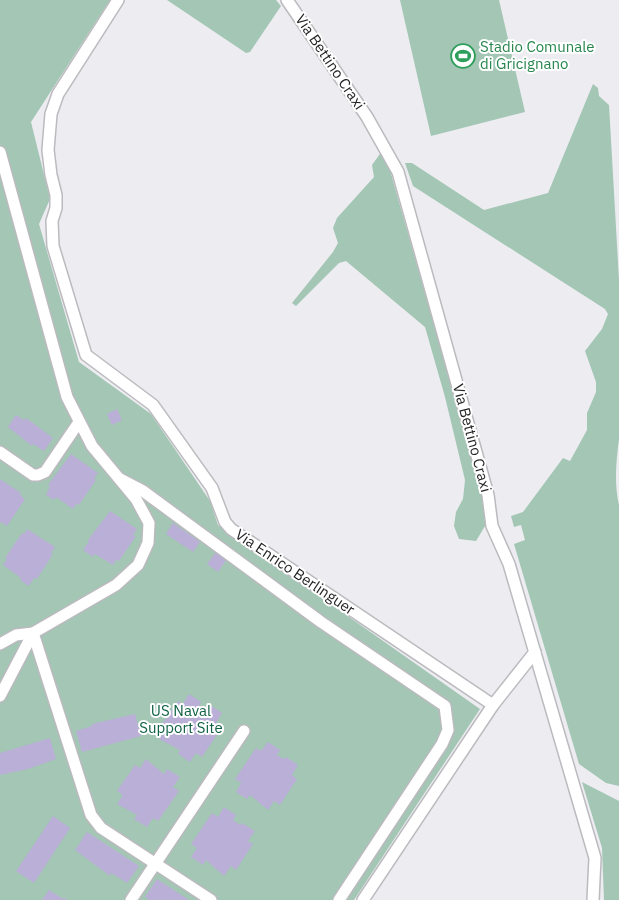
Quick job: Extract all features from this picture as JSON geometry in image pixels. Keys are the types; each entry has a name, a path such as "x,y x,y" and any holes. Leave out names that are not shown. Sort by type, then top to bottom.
{"street":[{"name":"Via Enrico Berlinguer","path":"118,0 58,94 51,114 49,133 51,175 56,195 56,208 52,221 53,246 86,355 153,405 212,488 226,522 231,529 493,705"},
{"name":"Via Bettino Craxi","path":"287,0 366,117 398,172 488,496 492,526 509,564 595,858 594,900"},
{"path":"0,152 67,397 92,446 136,498 149,523 148,542 138,565 116,585 33,632 16,635 0,644"},
{"path":"0,452 33,475 38,475 45,472 79,422"},
{"path":"120,478 143,491 321,622 445,706 448,730 442,744 339,900"},
{"path":"0,696 33,632"},
{"path":"33,632 91,815 100,828 211,900"},
{"path":"363,900 493,705 535,652"},
{"path":"131,900 244,731"}],"green space":[{"name":"US Naval Support Site","path":"0,0 110,0 31,122 50,199 39,224 79,362 151,414 210,501 218,525 480,709 354,900 0,900"},
{"path":"167,0 276,0 281,6 250,52 246,53"},
{"name":"Stadio Comunale di Gricignano","path":"400,0 499,0 525,112 431,136"},
{"path":"593,84 598,88 599,96 609,105 619,280 619,439 616,489 619,505 619,786 606,783 579,764 514,544 525,540 521,525 514,527 511,516 523,512 563,458 570,461 587,430 587,413 596,392 596,382 585,351 602,329 608,314 605,309 413,186 405,163 412,163 484,210 548,193"},
{"path":"382,151 387,158 486,507 485,526 476,541 459,539 454,526 456,512 463,499 465,480 445,397 425,327 346,261 339,263 296,306 292,303 333,252 338,243 333,228 337,218 374,177 372,165"},
{"path":"582,782 619,801 619,900 604,900 602,848"}],"building":[{"path":"117,409 122,420 112,425 107,414"},
{"path":"16,415 24,420 26,418 53,438 44,451 33,444 32,446 8,427"},
{"path":"71,454 98,473 94,478 96,480 79,505 77,503 73,509 56,497 54,500 46,495 50,486 48,485"},
{"path":"0,479 21,493 20,495 25,499 7,526 1,522 0,525"},
{"path":"110,511 137,529 133,535 136,536 119,561 116,560 113,565 95,554 93,557 83,550 88,540"},
{"path":"173,523 200,542 193,552 166,534"},
{"path":"27,529 55,547 51,553 53,554 37,579 34,578 29,586 3,565 7,559 5,558 22,533 24,534"},
{"path":"216,552 226,560 218,572 207,564"},
{"path":"189,694 201,702 199,705 207,710 210,705 222,713 216,723 222,727 202,757 196,753 190,762 178,754 180,750 159,739 165,730 160,727 178,701 183,704"},
{"path":"135,714 141,736 82,752 76,731 92,726 92,724"},
{"path":"50,738 56,759 28,769 0,775 0,753"},
{"path":"268,742 280,750 277,755 284,759 286,757 298,765 292,775 297,779 280,805 274,801 268,810 250,795 247,799 236,792 241,783 235,779 256,748 261,751"},
{"path":"146,759 164,774 167,769 180,777 173,787 179,791 158,821 153,818 147,827 134,819 137,815 117,804 123,795 117,791 135,765 140,768"},
{"path":"224,807 236,815 233,820 255,831 248,841 253,844 236,870 231,866 224,876 206,860 203,865 191,857 197,848 191,844 212,813 218,817"},
{"path":"53,816 70,828 34,883 16,871"},
{"path":"87,832 139,866 127,883 111,873 110,876 75,850"},
{"path":"157,879 189,900 149,900 145,897"},
{"path":"49,890 63,899 68,900 42,900"}],"place":[{"name":"Stadio Comunale di Gricignano","path":"463,56"}]}
